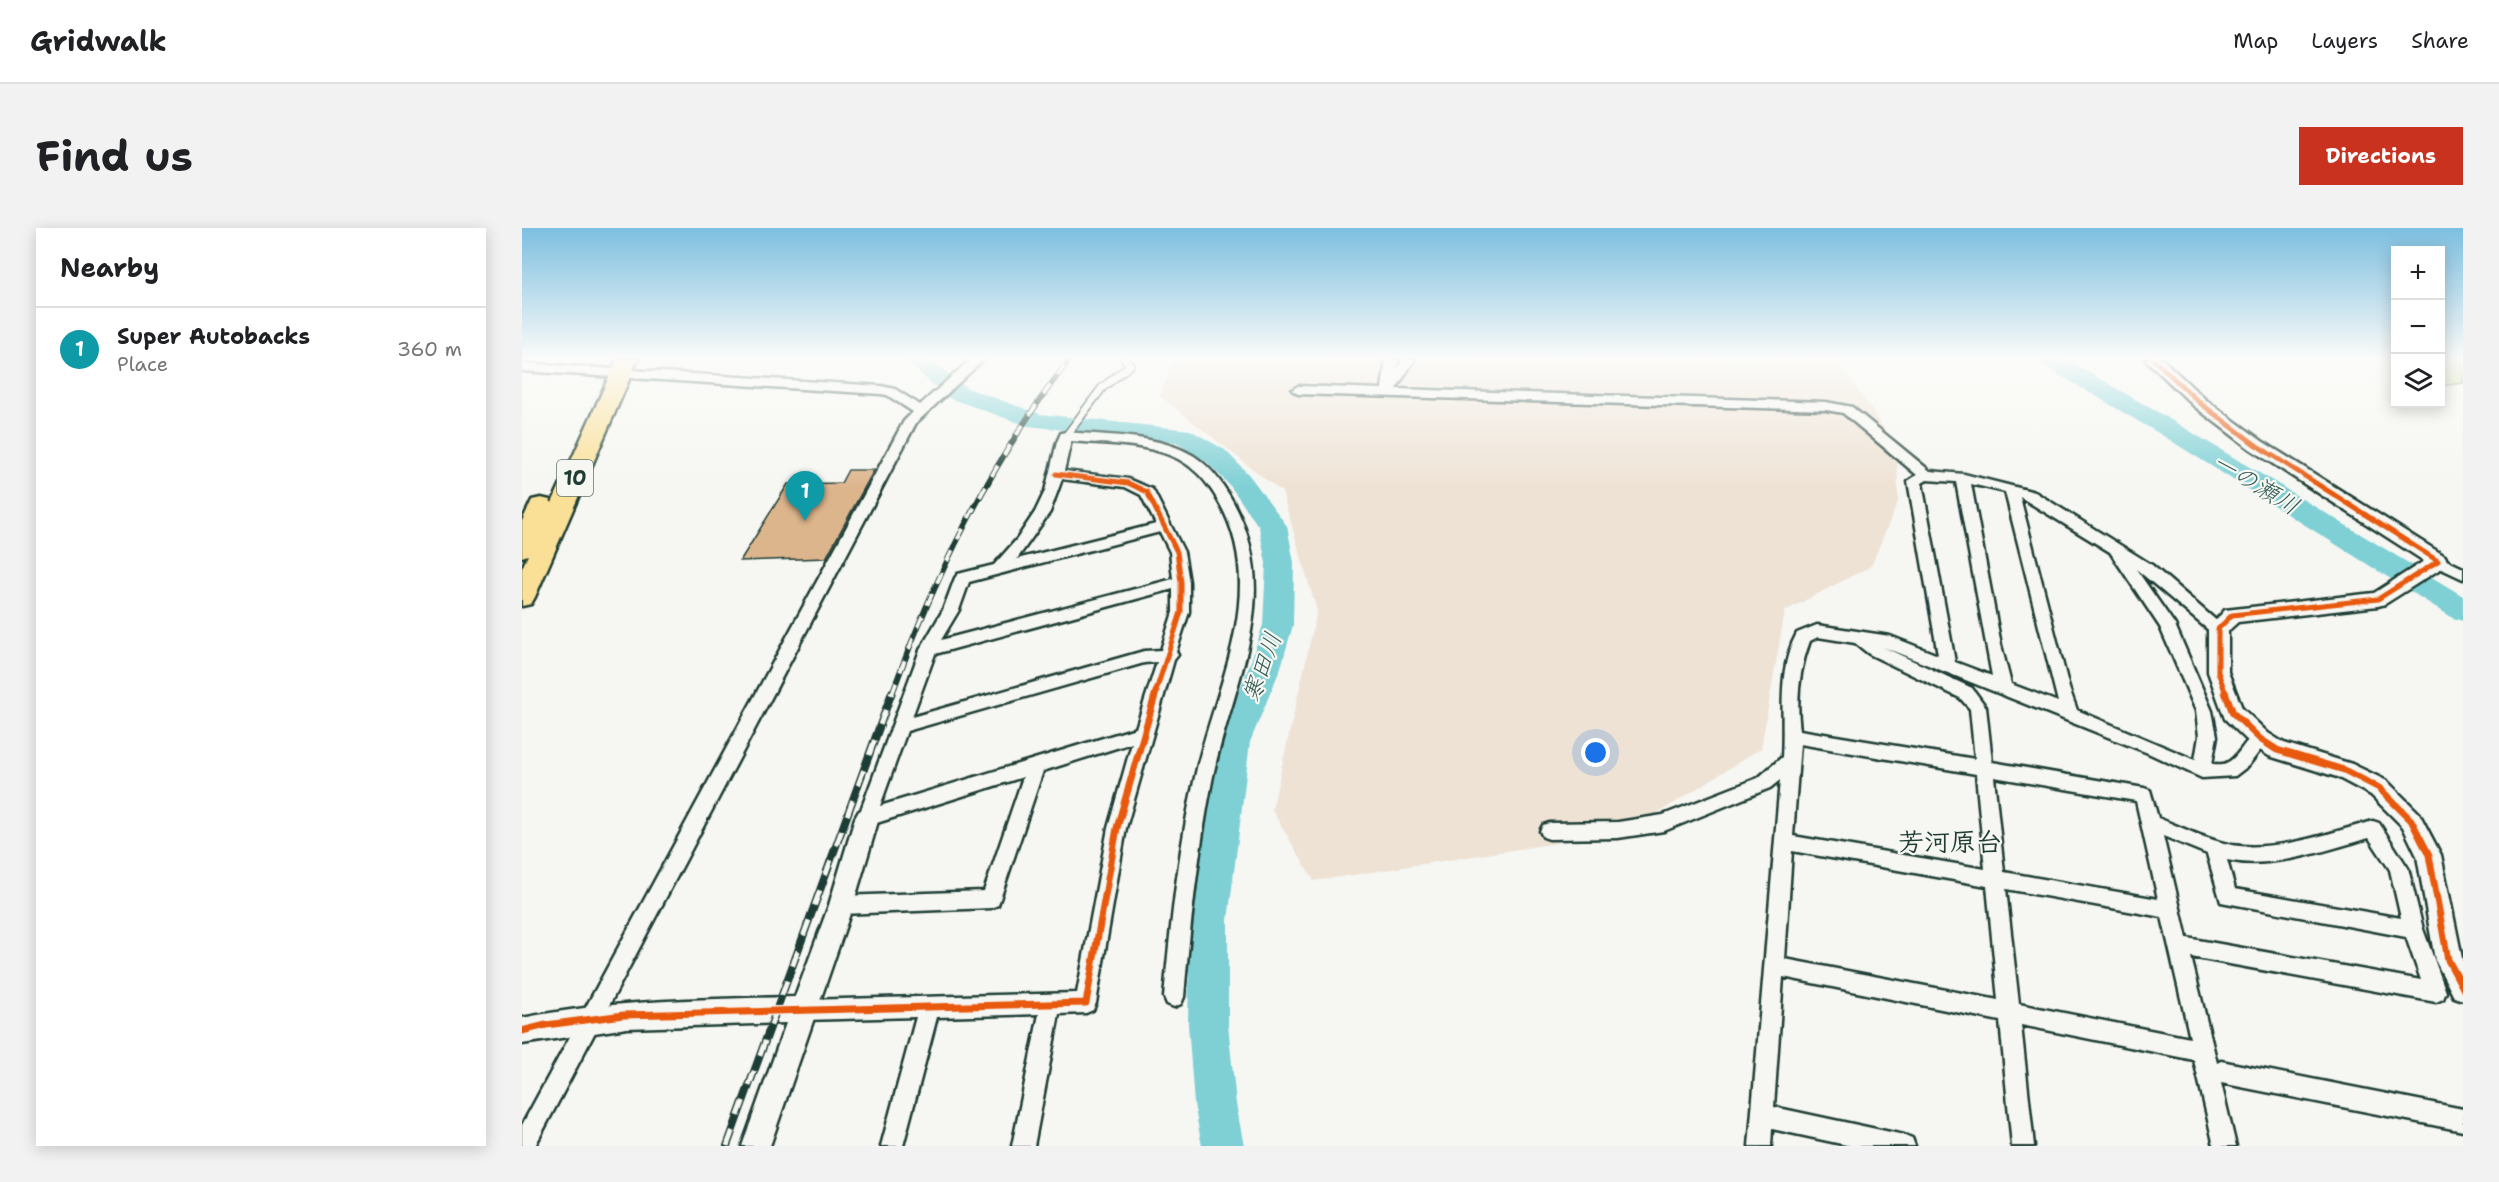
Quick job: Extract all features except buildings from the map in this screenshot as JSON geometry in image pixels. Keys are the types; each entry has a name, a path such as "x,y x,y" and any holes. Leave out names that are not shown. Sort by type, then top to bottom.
{"highway":[{"name":"10","path":"522,548 597,402"},
{"name":"10","path":"522,597 601,402"}],"street":[{"path":"911,402 923,408"},
{"path":"523,1146 905,432 930,402"},
{"path":"1696,402 1826,406 1847,410 1927,476"},
{"path":"2199,402 2256,445 2434,565 2463,574"},
{"path":"999,569 1010,558 1041,514 1056,474 1066,436 1134,444 1177,453 1200,466 1220,491 1235,517 1241,536 1247,592 1243,632 1234,676 1210,749 1199,798 1190,848 1174,998"},
{"path":"522,1031 624,1015 1086,1003 1117,828 1143,733 1170,655 1181,612 1181,582 1177,552 1147,492 1128,483 1056,474"},
{"path":"1948,667 1914,482 1927,476 1963,480 2031,495 2147,569 2218,629"},
{"path":"1963,480 1993,645 2003,686"},
{"path":"2011,489 2061,688 2070,713"},
{"path":"756,1146 841,905 898,727 928,650 951,610 963,578 1165,526"},
{"path":"2114,547 2167,625 2204,711 2208,736 2202,771"},
{"path":"2179,945 2436,992 2462,986 2448,960 2429,855 2411,820 2379,788 2344,770 2277,750 2260,739 2233,712 2218,672 2218,629 2232,615 2378,599 2434,565"},
{"path":"928,650 1181,582"},
{"path":"1760,1146 1792,736 1790,696 1796,654 1803,637 1817,631 1890,642 1948,667 2070,713 2202,771 2229,771 2260,739"},
{"path":"1858,637 1875,650 1966,693 1978,707 2023,1146"},
{"path":"898,727 1144,657 1170,655"},
{"path":"867,818 1143,733"},
{"path":"1792,736 2144,795 2225,1146"},
{"path":"1549,831 1617,830 1664,822 1764,783 1790,760"},
{"path":"841,905 991,899 1036,766"},
{"path":"2150,823 2214,847 2244,855 2329,841 2373,829 2399,868 2413,929 2436,992"},
{"path":"1784,842 2171,910"},
{"path":"2214,847 2228,896 2413,929"},
{"path":"1774,966 2203,1051"},
{"path":"1023,1146 1051,1004"},
{"path":"892,1146 929,1007"},
{"path":"2222,1072 2463,1120"},
{"path":"1762,1116 1904,1146"}],"lane":[{"path":"1066,436 1091,402"}],"shaded area":[{"path":"1167,402 1866,402 1897,447 1898,501 1871,566 1785,611 1761,748 1628,832 1314,881 1272,810 1317,611 1282,492"}],"waterway":[{"name":"寒田川","path":"983,402 1037,421 1181,435 1216,456 1240,481 1273,526 1280,563 1278,625 1265,667 1234,742 1209,920 1208,1024 1215,1104 1223,1146"},
{"name":"一の瀬川","path":"2122,402 2463,610"}],"railway":[{"path":"892,694 927,606 968,519 1015,437 1039,402"},
{"path":"727,1146 892,692"}],"cycle path":[{"path":"2199,402 2256,445 2438,561 2378,599 2232,615 2218,629 2218,672 2233,713 2260,739 2277,750 2344,770 2379,788 2411,820 2429,855 2448,960 2463,988"},
{"path":"522,1031 546,1025 624,1015 1086,1003 1117,828 1143,733 1181,612 1181,582 1177,552 1147,492 1128,483 1056,474"}],"place":[{"name":"Super Autobacks","path":"805,521"}],"district":[{"name":"芳河原台","path":"1950,841"}]}
